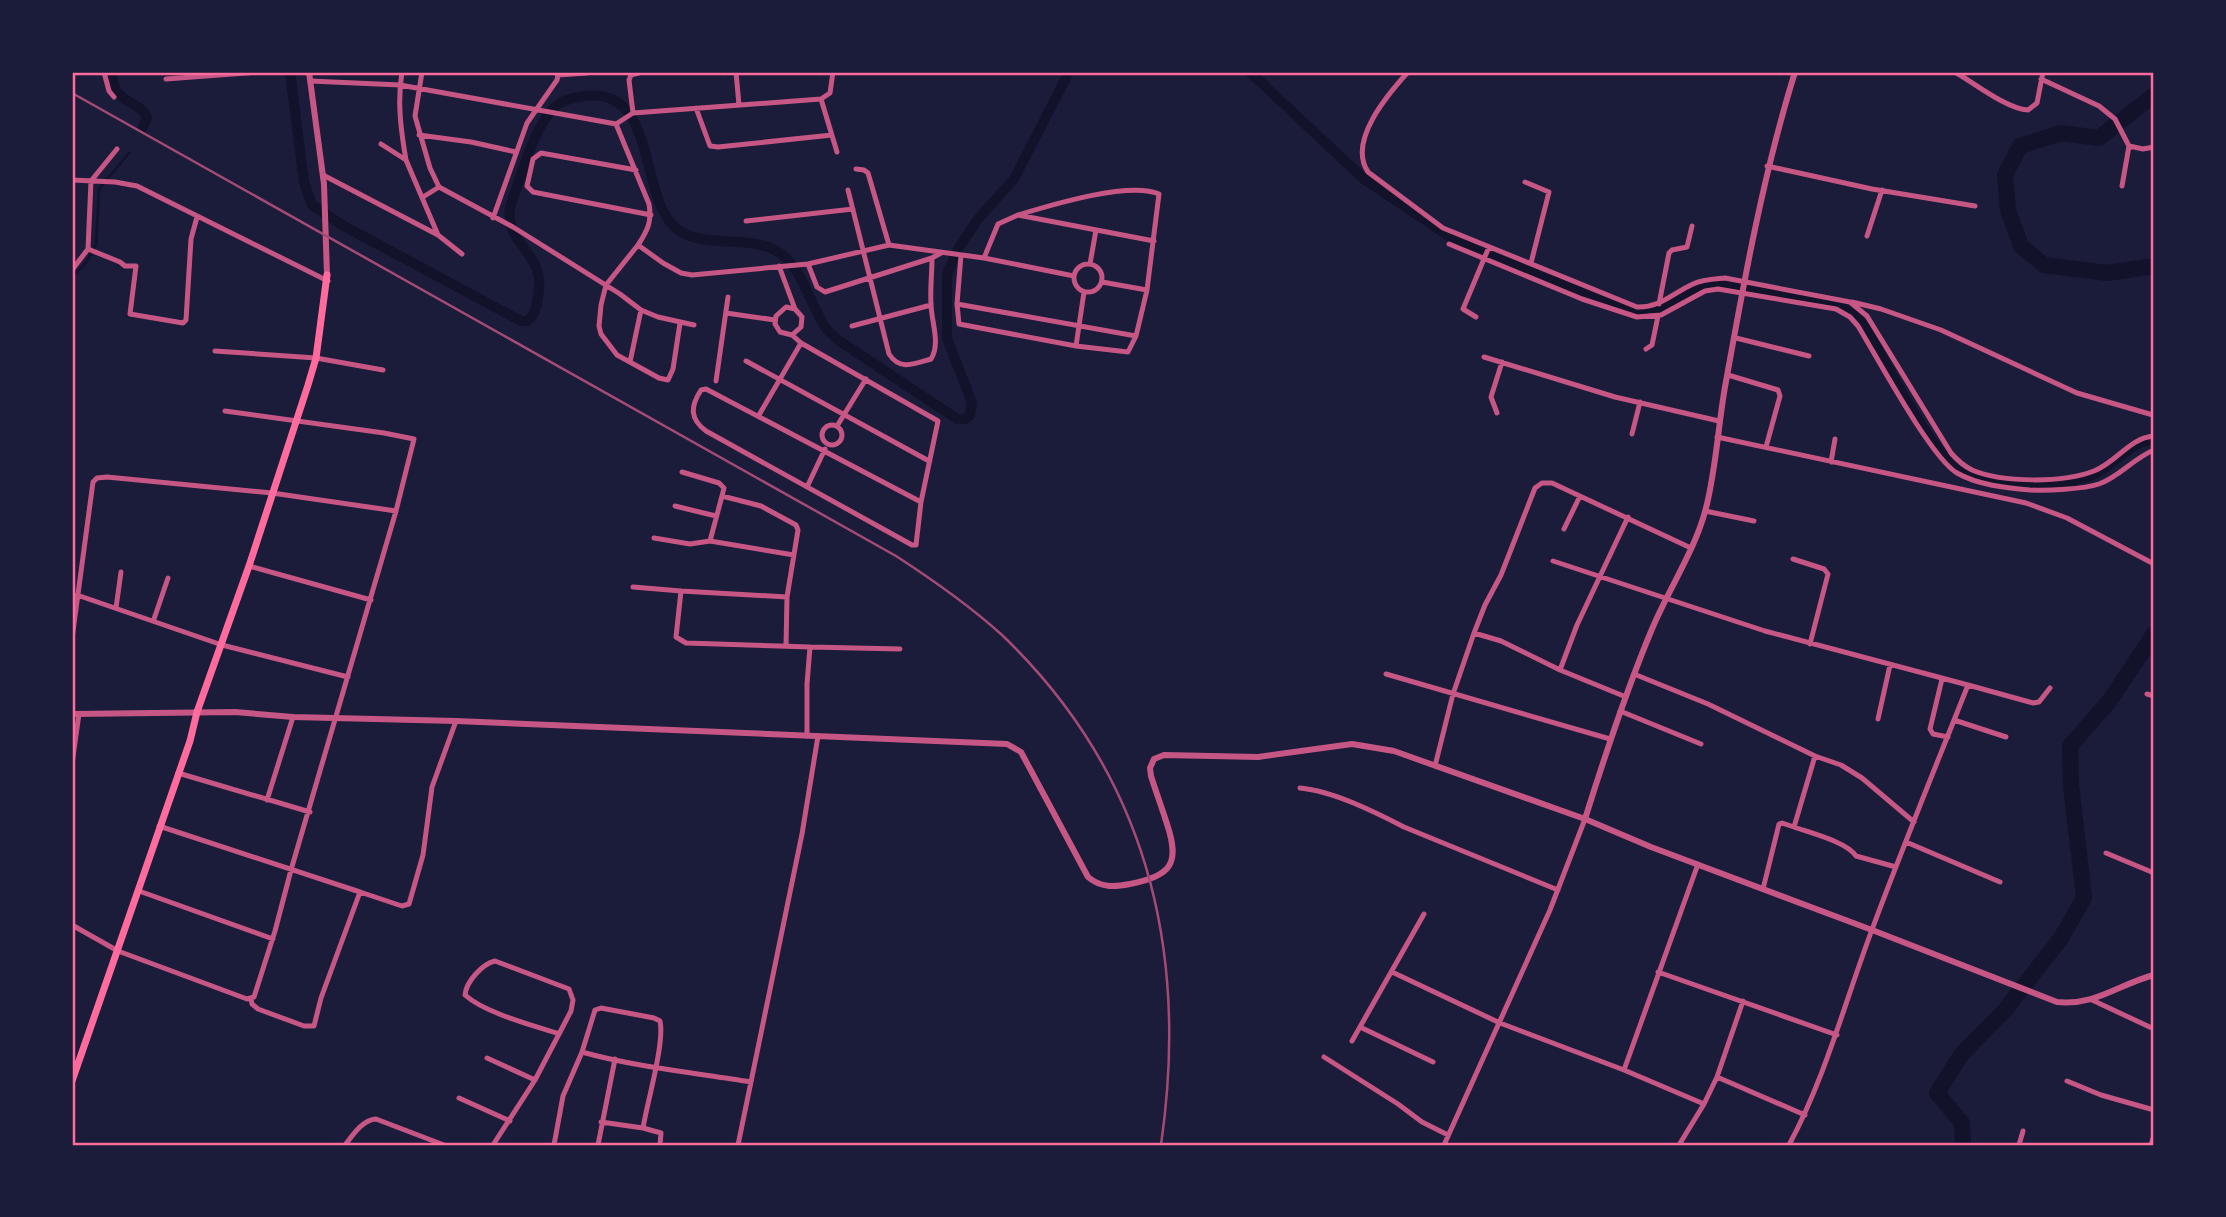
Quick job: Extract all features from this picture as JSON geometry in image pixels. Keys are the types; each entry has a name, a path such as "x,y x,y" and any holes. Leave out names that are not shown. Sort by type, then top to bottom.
{"main road":[{"path":"72,1081 139,891 296,421 316,358 328,278"}],"street":[{"path":"104,72 109,92 114,97"},
{"path":"166,79 258,72"},
{"path":"72,180 137,186 264,250 328,278 324,184 309,72"},
{"path":"402,72 400,121 406,160 425,196 438,234"},
{"path":"422,72 417,89 415,116 437,189 513,227 641,310 694,325"},
{"path":"632,114 629,80 631,75 642,72"},
{"path":"736,72 739,105"},
{"path":"310,81 402,86 619,122 632,114 821,99 830,93 833,72"},
{"path":"1408,72 1381,103 1370,124 1363,158 1365,168 1443,228 1630,306 1659,304 1692,284 1705,279 1725,278 1743,289 1776,293 1828,307 1850,317 1947,466 1977,482 2101,484 2154,450"},
{"path":"1444,1145 1558,890 1586,819 1610,739 1634,674 1705,511 1719,421 1767,166 1795,72"},
{"path":"1955,72 2021,110 2028,110 2037,103 2042,75 2092,101 2115,119 2129,146 2122,186"},
{"path":"496,219 516,152 536,110 557,80 557,73 587,73"},
{"path":"821,99 837,152"},
{"path":"696,108 710,146 832,135"},
{"path":"619,122 651,215 649,227 638,245 606,285 601,305 601,334 617,355 659,378 668,380 673,369 680,323"},
{"path":"419,135 516,152"},
{"path":"381,144 406,160"},
{"path":"2129,146 2143,149 2154,147"},
{"path":"72,270 88,249 93,181 117,149"},
{"path":"636,170 541,153 533,159 527,186 533,192 651,215"},
{"path":"1767,166 1975,206"},
{"path":"856,169 868,173 889,245"},
{"path":"323,175 438,234 461,254"},
{"path":"1525,182 1549,192 1531,263"},
{"path":"425,196 437,189"},
{"path":"848,190 889,354 894,362 902,365 931,359 934,354 936,342 931,305 932,258"},
{"path":"959,255 959,324 1076,346 1128,352 1136,336 1147,290 1160,196 1157,192 1127,190 1066,201 1018,215 998,224 984,258"},
{"path":"1867,236 1882,190"},
{"path":"746,221 853,209"},
{"path":"1018,215 1154,241"},
{"path":"88,249 125,266 136,266 130,314 183,323 186,320 191,239 197,217"},
{"path":"1659,304 1669,253 1687,247 1692,226"},
{"path":"1090,264 1096,230"},
{"path":"1449,244 1629,316 1658,316 1705,291 1717,289 1743,289 1850,302 1881,309 1941,330 2077,393 2153,415"},
{"path":"638,245 663,263 681,273 692,275 808,264 889,245 984,258 1074,276"},
{"path":"1476,317 1463,309 1489,248"},
{"path":"808,264 821,292 944,253"},
{"path":"1090,264 1100,270 1102,282 1096,290 1084,292 1075,285 1074,276 1078,268 1090,264"},
{"path":"782,266 795,309 802,322 797,332 792,335"},
{"path":"1102,282 1147,290"},
{"path":"1076,346 1084,292"},
{"path":"716,381 728,297"},
{"path":"1850,302 1867,316 1951,453 1970,469 2003,482 2038,485 2093,471 2133,443 2154,436"},
{"path":"957,304 1136,336"},
{"path":"852,326 931,305"},
{"path":"775,320 782,309 795,309"},
{"path":"630,362 641,310"},
{"path":"726,313 775,320"},
{"path":"1646,349 1652,345 1658,316"},
{"path":"775,320 780,332 792,335 801,343 938,421 914,546 706,432 695,421 692,407 701,390 706,389 826,447 921,502"},
{"path":"1736,338 1809,356"},
{"path":"759,415 801,343"},
{"path":"215,351 316,358 383,370"},
{"path":"1484,358 1640,402 1719,421"},
{"path":"746,361 929,461"},
{"path":"1497,413 1491,397 1502,362"},
{"path":"1728,375 1778,390 1780,396 1766,447"},
{"path":"837,426 866,379"},
{"path":"1632,434 1640,402"},
{"path":"225,411 415,439 273,939 257,992 251,999"},
{"path":"807,488 826,447 824,430 829,425 837,426 841,439 826,447"},
{"path":"1717,438 2034,506 2067,517 2154,564"},
{"path":"1831,462 1835,439"},
{"path":"682,472 719,482 724,488 710,541"},
{"path":"72,639 93,482 97,478 272,493 396,511"},
{"path":"1435,766 1453,694 1474,633 1501,575 1535,488 1542,483 1552,483 1691,548"},
{"path":"2034,506 2038,485"},
{"path":"722,496 761,506 796,525 798,530 788,597 786,646"},
{"path":"1564,529 1580,496"},
{"path":"675,506 716,516"},
{"path":"1705,511 1754,521"},
{"path":"1560,670 1577,625 1628,517"},
{"path":"654,538 690,544 710,541 794,555"},
{"path":"1793,559 1824,569 1828,574 1810,644"},
{"path":"1553,561 1810,644 2033,703 2039,702 2050,688"},
{"path":"249,566 371,600"},
{"path":"116,608 121,572"},
{"path":"154,620 168,578"},
{"path":"633,587 788,597"},
{"path":"681,591 676,637 686,643 900,649"},
{"path":"77,595 222,645 348,677"},
{"path":"1474,633 1500,641 1560,670 1626,697"},
{"path":"807,736 810,647"},
{"path":"1878,719 1890,665"},
{"path":"1386,674 1610,739"},
{"path":"1634,674 1708,704 1815,756 1841,765 1862,778 1914,822"},
{"path":"1942,679 1930,731 1948,737"},
{"path":"1789,1145 1805,1115 1837,1035 1872,930 1968,685"},
{"path":"2147,694 2154,696"},
{"path":"1620,711 1701,744"},
{"path":"72,764 75,714 235,712 293,717 456,721 1007,744 1021,752 1088,877 1094,883 1108,887 1134,884 1157,876 1170,865 1174,845 1151,776 1152,761 1158,757 1258,757 1352,744 1394,751 1586,819 2057,1002 2075,1004 2154,975"},
{"path":"267,800 293,717"},
{"path":"1954,720 2006,737"},
{"path":"159,826 360,892 402,905 409,904 423,855 432,786 456,721"},
{"path":"738,1145 802,834 818,736"},
{"path":"1794,827 1815,756"},
{"path":"178,773 310,812"},
{"path":"1300,788 1314,789 1382,815 1404,827 1558,890"},
{"path":"1763,888 1779,824 1782,823 1840,844 1852,850 1856,856 1896,867"},
{"path":"1906,842 2000,882"},
{"path":"2106,853 2154,873"},
{"path":"1624,1070 1698,864"},
{"path":"139,891 273,939"},
{"path":"251,999 258,1009 304,1026 314,1026 321,999 360,892"},
{"path":"1352,1041 1424,914"},
{"path":"72,925 118,951 251,999"},
{"path":"493,1145 535,1080 559,1034 571,1011 573,1000 569,989 495,961 485,966 467,986 465,995 472,1000 510,1018 559,1034"},
{"path":"1392,972 1500,1023 1704,1104"},
{"path":"1658,972 1837,1035"},
{"path":"2092,999 2154,1029"},
{"path":"1679,1145 1717,1077 1743,1002"},
{"path":"554,1145 563,1096 598,1009 660,1021 662,1029 643,1128"},
{"path":"1360,1027 1433,1062"},
{"path":"582,1052 751,1082"},
{"path":"1324,1057 1422,1122 1448,1135"},
{"path":"487,1058 535,1080"},
{"path":"598,1145 615,1059"},
{"path":"1717,1077 1805,1115"},
{"path":"2067,1081 2101,1096 2154,1110"},
{"path":"459,1098 510,1121"},
{"path":"345,1145 370,1119 444,1145"},
{"path":"601,1122 661,1133 660,1145"},
{"path":"2019,1145 2023,1131"},
{"path":"2151,1145 2154,1135"}],"waterway":[{"path":"111,72 119,94 147,118 143,127"},
{"path":"290,72 304,182 312,205 342,225 521,321 527,321 534,313 539,286 537,270 515,235 510,218 510,207 528,154 541,127 556,106 582,96 609,98 625,109 636,126 656,194 665,214 677,229 699,239 764,246 784,256 798,274 830,333 957,419 965,419 970,415 972,403 947,338 947,274 958,249 978,219 1014,179 1069,72"},
{"path":"1250,72 1364,179 1452,238 1635,312 1657,310 1694,290 1716,285 1767,290 1833,303 1844,308 1868,331 1932,441 1955,466 1969,474 2016,483 2072,481 2090,476 2137,445 2154,440"},
{"path":"2154,95 2099,138 2061,133 2020,146 2005,175 2008,210 2021,246 2044,265 2107,273 2154,266"},
{"path":"72,277 86,263 96,245 99,189 129,153"},
{"path":"1963,1145 1962,1123 1937,1093 1961,1055 2006,1009 2061,938 2084,898 2071,785 2070,746 2111,699 2154,634"}],"railway":[{"path":"72,93 896,556 977,613 1002,635 1052,689 1092,746 1123,806 1146,869 1161,935 1168,1003 1168,1073 1161,1145"}]}
